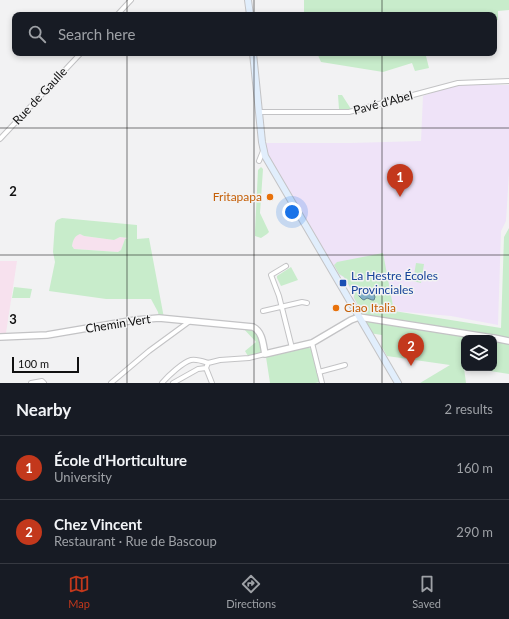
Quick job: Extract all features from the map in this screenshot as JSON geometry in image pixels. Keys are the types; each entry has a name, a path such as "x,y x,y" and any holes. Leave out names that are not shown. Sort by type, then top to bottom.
{"main road":[{"path":"248,0 250,12"},
{"path":"253,56 263,151 398,383"}],"street":[{"path":"119,12 131,0"},
{"name":"Rue de Gaulle","path":"0,139 78,56"},
{"name":"Pavé d'Abel","path":"259,112 352,111 458,83 509,82"},
{"path":"259,161 263,151"},
{"path":"286,266 271,275 292,348"},
{"path":"263,311 302,302 307,303"},
{"path":"162,383 190,360 208,363 220,360 249,358 312,343 359,317 474,335"},
{"name":"Chemin Vert","path":"0,337 47,335 141,319 159,318 191,320 254,328 260,334 265,354"},
{"path":"111,383 191,320"},
{"path":"497,338 509,340"},
{"path":"312,343 322,383"},
{"path":"208,363 206,368 212,383"},
{"path":"319,372 345,365"},
{"path":"173,383 198,369 206,368"},
{"path":"31,383 42,381 44,383"}],"shaded area":[{"path":"463,85 509,85 509,173 506,221 501,231 498,325 451,316 359,308 343,277 338,275 274,166 265,143 421,141 423,96 450,87"},
{"path":"80,234 84,236 114,240 120,237 129,238 124,242 121,250 118,252 74,249 72,246 73,240 76,235"},
{"path":"0,261 17,261 6,333 7,336 0,337"}],"green space":[{"path":"304,0 509,0 509,10 498,11 497,20 497,12 304,12"},
{"path":"318,56 426,56 429,68 415,71 412,63 383,72 321,62"},
{"path":"338,95 342,95 351,109 339,109"},
{"path":"261,167 263,169 260,213 269,232 261,238 255,236 255,231 258,170"},
{"path":"62,218 137,225 137,239 149,238 164,318 159,318 158,312 151,299 106,299 49,291 55,262 53,252 55,223 57,220","holes":["80,234 84,236 114,240 120,237 128,238 125,239 121,250 118,252 74,249 72,246 75,237"]},
{"path":"509,228 509,374 490,371 497,371 497,335 461,335 461,371 464,371 466,383 420,383 450,365 387,356 382,347 382,335 369,333 355,310 359,307 354,298 354,294 344,277 339,274 334,265 337,262 383,253 394,311 501,328 504,237"},
{"path":"416,263 424,264 421,283 413,281"},
{"path":"291,267 298,280 281,286 277,276"},
{"path":"14,287 32,289 30,298 12,298"},
{"path":"242,327 252,328 258,334 262,353 248,356 245,351 256,342"},
{"path":"306,347 312,349 320,382 270,383 266,357"}],"water":[{"path":"361,291 365,295 370,291 374,294 374,300 367,298 364,300 362,299 358,295"}],"place":[{"name":"Fritapapa","path":"270,197"},
{"name":"École d'Horticulture","path":"400,197"},
{"name":"La Hestre Écoles Provinciales","path":"343,283"},
{"name":"Ciao Italia","path":"336,308"},
{"name":"Chez Vincent","path":"411,366"}]}
